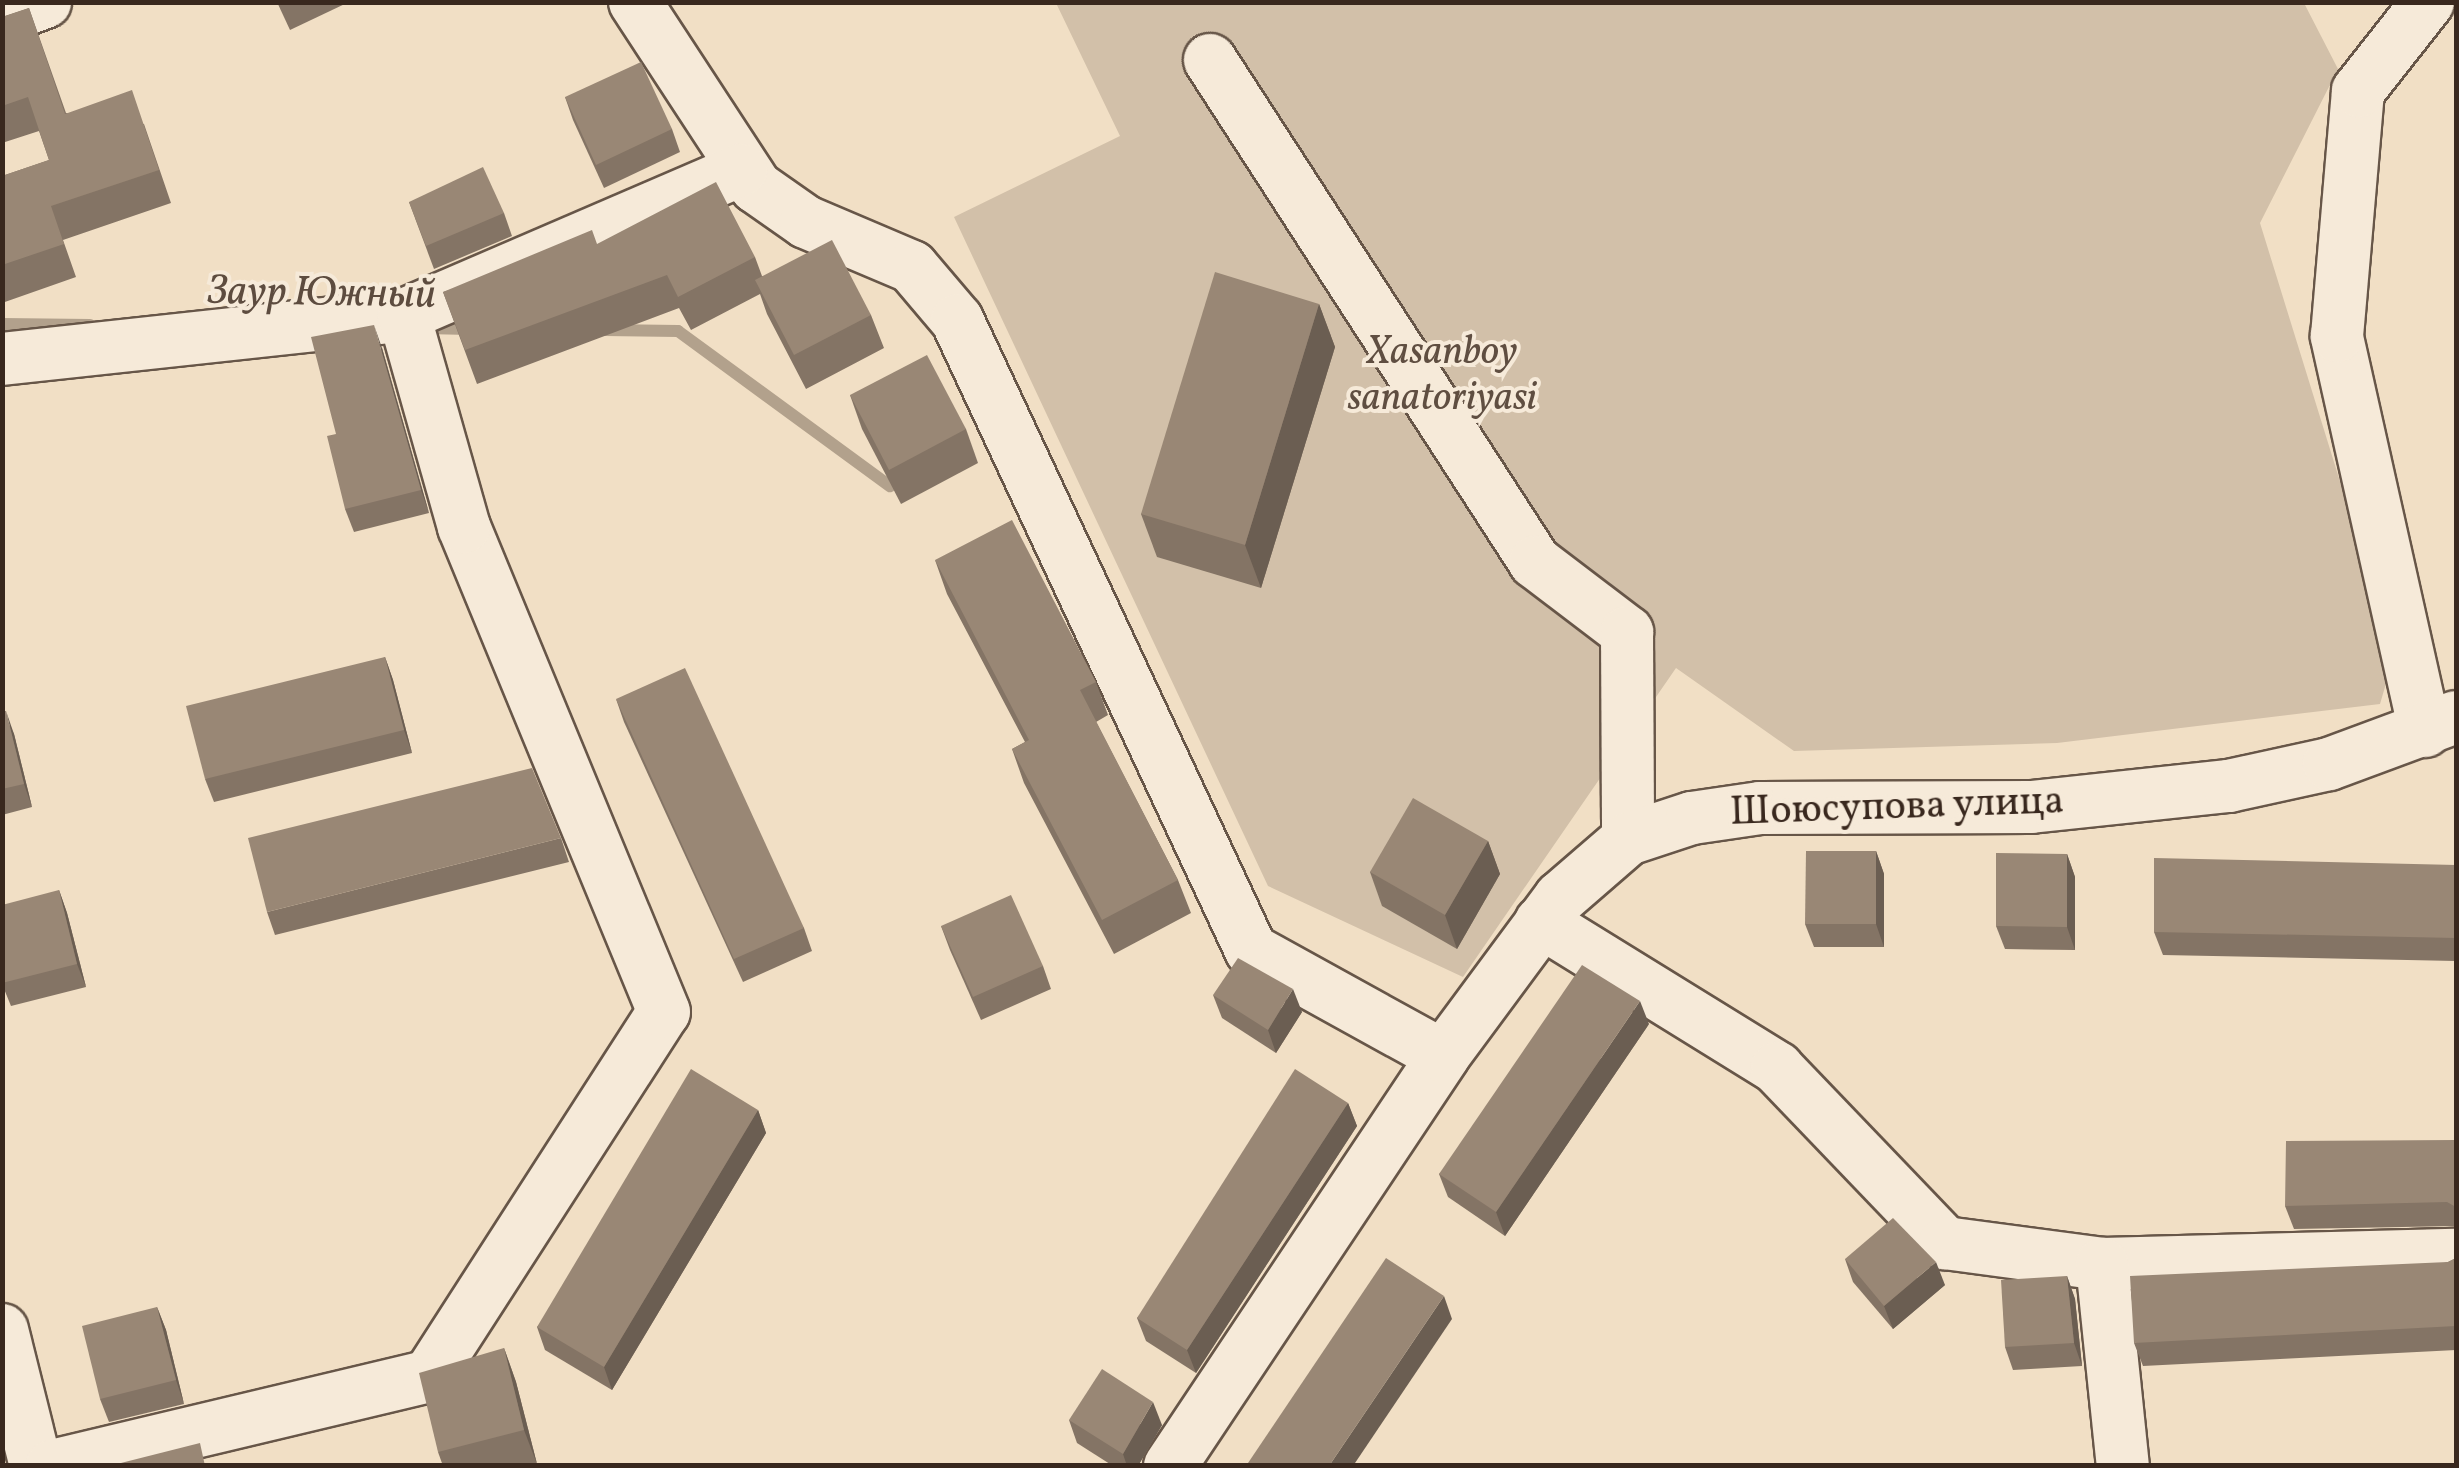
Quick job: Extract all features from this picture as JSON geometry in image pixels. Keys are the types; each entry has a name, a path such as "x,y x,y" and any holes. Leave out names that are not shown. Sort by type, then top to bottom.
{"street":[{"path":"2,18 45,2"},
{"path":"635,2 741,170 806,222 912,266 957,320 1251,950 1443,1056"},
{"path":"2428,2 2358,91 2337,336 2440,724"},
{"path":"1210,60 1536,562 1627,632 1628,838"},
{"path":"2,358 404,315 741,170"},
{"path":"52,1466 429,1376 664,1012 464,527 404,315"},
{"name":"Шоюсупова улица","path":"1170,1466 1443,1056 1541,922 1580,876 1628,838 1692,818 1760,808 2030,807 2230,786 2328,764 2440,724"},
{"path":"1541,922 1778,1068 1945,1243 2102,1264 2456,1255"},
{"path":"2102,1264 2122,1466"},
{"path":"2,1330 36,1466"}],"green space":[{"name":"Xasanboy sanatoriyasi","path":"1056,3 2304,3 2338,69 2260,223 2394,656 2380,704 2057,743 1794,751 1676,668 1463,977 1268,886 954,217 1120,136"}],"building":[{"path":"29,8 65,114 132,90 159,170 51,206 64,244 2,265 2,176 49,160 28,97 2,106 2,17"},
{"path":"641,62 672,129 596,165 565,97"},
{"path":"483,167 504,213 426,246 409,202"},
{"path":"716,182 755,257 678,297 667,275 465,350 443,292 592,230 597,244"},
{"path":"832,240 871,315 794,355 755,280"},
{"path":"1215,272 1319,304 1245,545 1141,514"},
{"path":"374,325 421,490 345,509 327,436 336,434 311,337"},
{"path":"927,355 966,429 889,470 850,395"},
{"path":"1012,520 1096,682 1080,690 1178,880 1102,920 1012,749 1029,740 935,560"},
{"path":"385,657 404,730 205,779 186,706"},
{"path":"685,668 804,928 734,959 616,699"},
{"path":"2,711 6,711 24,784 2,789"},
{"path":"532,768 561,838 267,912 248,838"},
{"path":"1413,798 1488,841 1445,915 1370,872"},
{"path":"1806,851 1876,851 1876,924 1805,924"},
{"path":"1996,853 2067,854 2067,927 1996,926"},
{"path":"2154,858 2456,865 2456,938 2154,932"},
{"path":"59,890 77,964 2,983 2,905"},
{"path":"1011,895 1043,966 973,997 941,926"},
{"path":"1238,958 1293,989 1268,1030 1213,995"},
{"path":"1582,965 1640,1001 1496,1212 1439,1174"},
{"path":"691,1069 758,1110 604,1367 537,1327"},
{"path":"1295,1069 1348,1103 1187,1350 1137,1318"},
{"path":"2456,1140 2456,1207 2447,1202 2285,1206 2286,1141"},
{"path":"1893,1218 1936,1262 1884,1306 1845,1259"},
{"path":"1386,1258 1444,1296 1329,1466 1246,1466"},
{"path":"2456,1258 2456,1326 2134,1343 2130,1276 2448,1262"},
{"path":"2067,1276 2074,1343 2005,1347 2001,1280"},
{"path":"157,1307 176,1380 100,1399 82,1326"},
{"path":"504,1348 524,1430 438,1452 419,1373"},
{"path":"1102,1369 1153,1402 1123,1454 1069,1420"},
{"path":"200,1443 205,1466 113,1466 113,1465"}],"waterway":[{"name":"Заур Южный","path":"2,324 90,325"},
{"name":"Заур Южный","path":"425,328 470,329"},
{"name":"Заур Южный","path":"605,330 678,331 890,486"}]}
